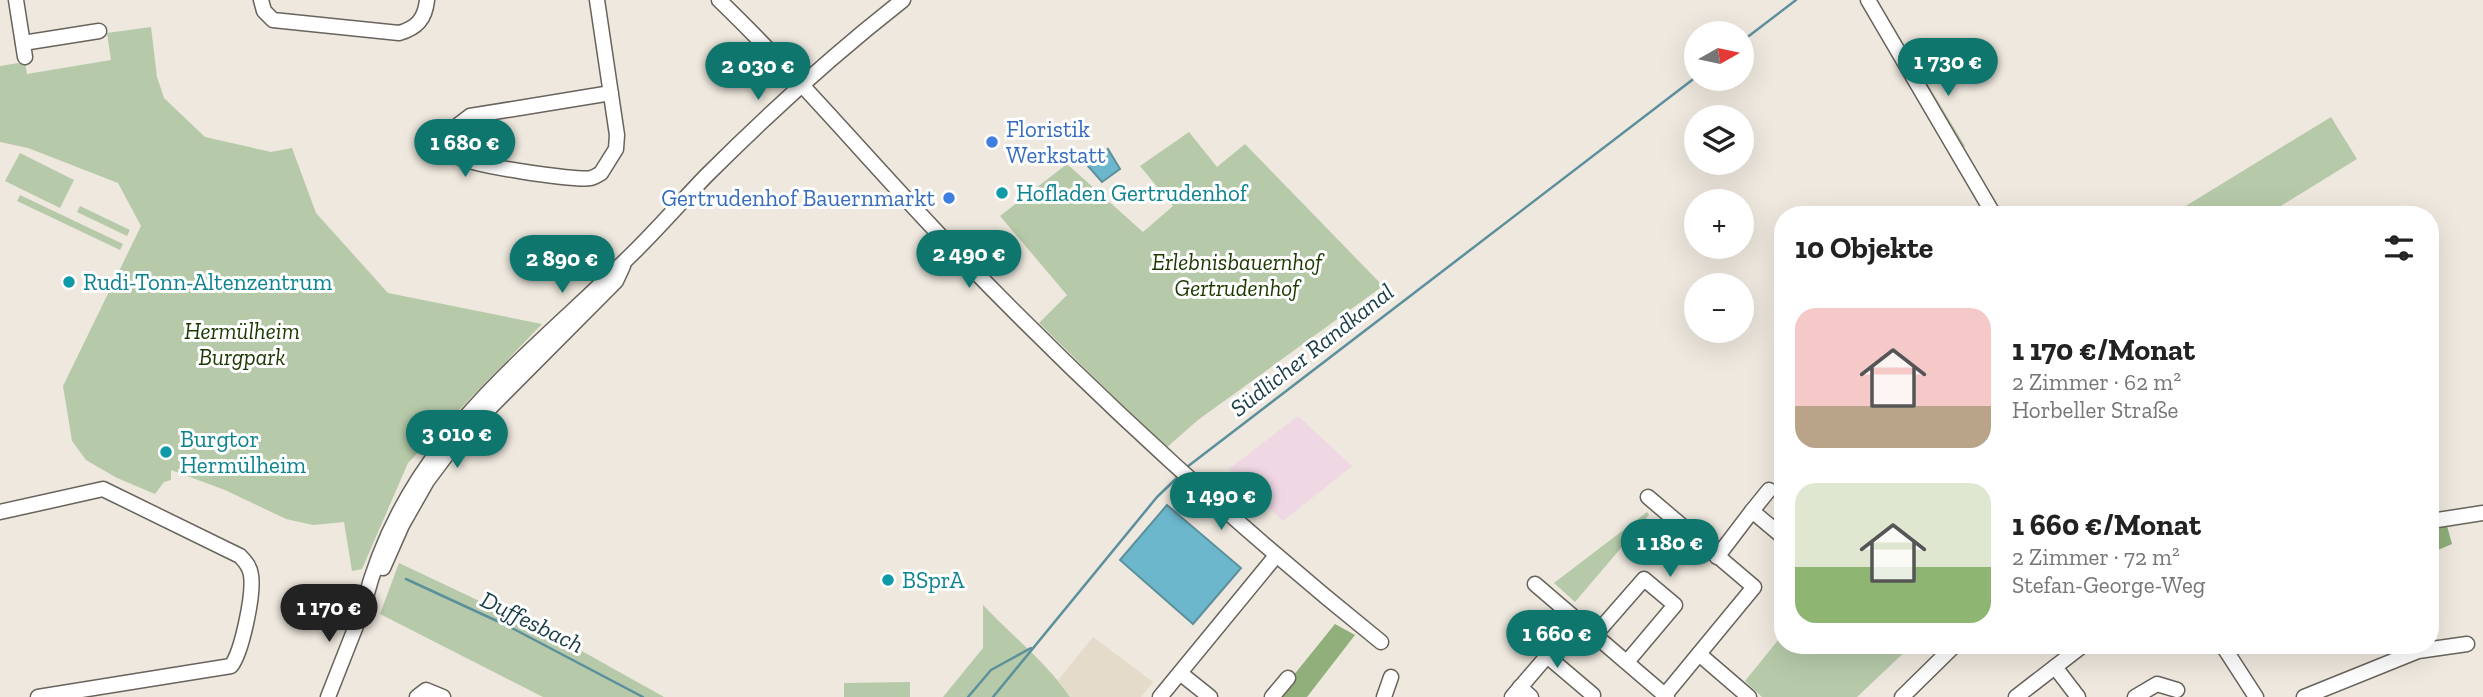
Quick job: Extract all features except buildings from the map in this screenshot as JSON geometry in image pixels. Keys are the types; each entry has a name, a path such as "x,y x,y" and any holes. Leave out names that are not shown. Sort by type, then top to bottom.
{"street":[{"path":"17,0 24,50 99,31"},
{"path":"261,0 264,11 273,20 399,33 416,27 424,15 426,0"},
{"path":"597,0 611,93 617,135 616,149 608,165 591,178 487,166 465,161 456,155 452,142 453,130 470,116 611,93"},
{"path":"719,0 781,60 957,253 1092,388 1275,557 1381,642"},
{"path":"328,697 364,604 389,526 433,453 503,377 627,259 707,176 803,86 904,0"},
{"path":"1868,0 1989,206"},
{"path":"0,512 103,489 240,556 252,576 240,651 230,666 38,697"},
{"path":"1717,557 1769,490"},
{"path":"1535,584 1627,662 1659,694 1699,654 1754,587 1648,497"},
{"path":"1752,511 1774,529"},
{"path":"2439,520 2483,513"},
{"path":"1160,697 1275,557"},
{"path":"1595,635 1644,579 1675,606 1627,662"},
{"path":"1521,694 1547,656 1577,621"},
{"path":"2439,648 2467,644"},
{"path":"1699,654 1749,697"},
{"path":"1902,697 1946,654"},
{"path":"2016,697 2072,654"},
{"path":"2228,654 2256,697"},
{"path":"2304,697 2411,654"},
{"path":"1547,656 1593,695"},
{"path":"2055,667 2078,697"},
{"path":"1180,673 1210,697"},
{"path":"1384,697 1391,677"},
{"path":"1272,697 1288,678"},
{"path":"2135,697 2157,684 2177,690"},
{"path":"417,697 426,690 443,697"}],"shaded area":[{"path":"1298,416 1352,466 1283,521 1229,469"},
{"path":"1093,637 1153,682 1141,697 1070,697 1058,680"}],"green space":[{"path":"1874,0 1877,0 1965,146 1963,148"},
{"name":"Hermülheim Burgpark","path":"151,27 157,77 164,98 205,137 271,152 292,148 316,213 388,293 542,324 408,463 362,569 352,571 344,522 313,525 286,519 225,490 171,470 171,480 164,482 155,494 117,478 86,460 72,441 63,386 141,226 118,183 28,148 0,142 0,66 25,62 27,74 111,60 107,33"},
{"path":"2331,117 2357,159 2281,206 2186,206"},
{"name":"Erlebnisbauernhof Gertrudenhof","path":"1189,132 1217,167 1245,144 1383,286 1198,420 1166,448 1039,323 1067,295 1000,216 1067,164 1143,232 1173,206 1140,166"},
{"path":"20,153 74,180 60,208 5,181"},
{"path":"20,195 123,244 120,250 17,201"},
{"path":"80,206 130,230 127,236 77,212"},
{"path":"1647,512 1649,515 1575,602 1554,583"},
{"path":"2447,526 2452,544 2439,550 2439,527"},
{"path":"399,563 564,641 664,697 543,697 380,614"},
{"path":"983,605 1040,661 1070,697 943,697 983,648"},
{"path":"1335,624 1355,635 1307,697 1276,697"},
{"path":"1774,645 1774,654 1903,654 1857,697 1762,697 1745,681"},
{"path":"910,682 910,697 844,697 844,683"}],"water":[{"path":"1108,149 1120,169 1102,182 1087,165"},
{"path":"1167,505 1241,568 1193,624 1120,560"}],"waterway":[{"name":"Südlicher Randkanal","path":"1754,32 1796,0"},
{"name":"Südlicher Randkanal","path":"1187,467 1684,86"},
{"name":"Südlicher Randkanal","path":"993,697 1157,497 1180,475"},
{"name":"Duffesbach","path":"406,579 510,627 643,697"},
{"path":"968,697 991,670 1031,648"}],"place":[{"name":"Floristik Werkstatt","path":"992,142"},
{"name":"Hofladen Gertrudenhof","path":"1002,193"},
{"name":"Gertrudenhof Bauernmarkt","path":"949,198"},
{"name":"Rudi-Tonn-Altenzentrum","path":"69,282"},
{"name":"Burgtor Hermülheim","path":"166,452"},
{"name":"BSprA","path":"888,580"}]}
